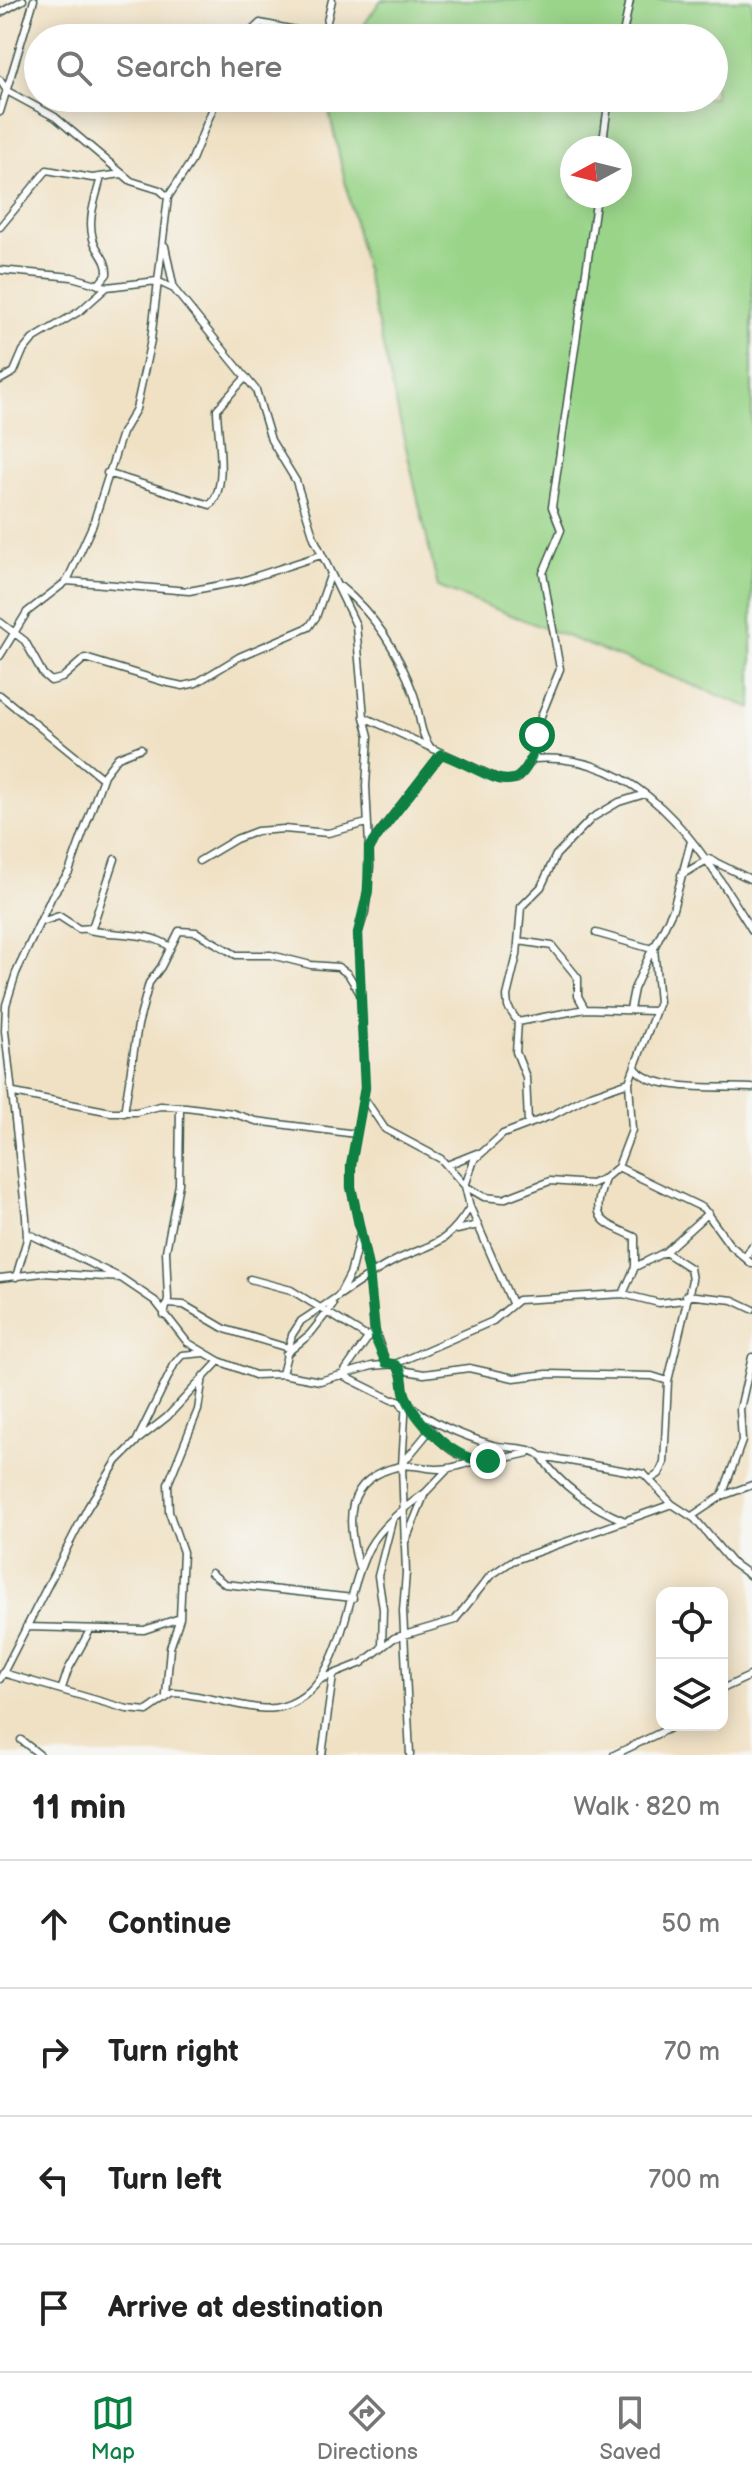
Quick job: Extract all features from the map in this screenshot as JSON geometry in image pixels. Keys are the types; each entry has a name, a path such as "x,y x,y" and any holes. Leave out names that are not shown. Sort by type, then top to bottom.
{"street":[{"path":"0,13 23,0"},
{"path":"27,24 34,0"},
{"path":"326,24 332,0"},
{"path":"625,24 630,0"},
{"path":"0,112 24,34"},
{"path":"0,80 7,91 24,100"},
{"path":"46,112 122,174 168,197"},
{"path":"0,656 27,612 67,581 91,532 107,473 138,401 151,340 168,197 191,162 211,112"},
{"path":"604,136 607,112"},
{"path":"0,227 47,170 101,177 122,174"},
{"path":"98,285 107,274 108,266 92,238 90,221 101,177"},
{"path":"364,717 485,776 509,781 522,775 533,759 541,716 560,669 543,573 561,530 552,507 595,208"},
{"path":"164,239 174,289"},
{"path":"0,270 64,276 107,287 157,281 174,289 258,394 271,440 301,492 321,555 332,571 356,625 364,717 369,736 369,847 368,891 358,933 363,1109 356,1134 351,1187 369,1275 374,1328 386,1363"},
{"path":"0,380 14,372 23,351 33,339 80,311 107,287"},
{"path":"107,473 210,505 216,499 221,456 217,409 246,377"},
{"path":"67,581 189,591 242,581 321,555"},
{"path":"0,622 32,649 43,674 51,681 62,678 85,658 164,682 188,685 259,647 309,627 316,617 332,571"},
{"path":"338,585 370,616 393,648 414,696 423,735 437,753"},
{"path":"0,695 102,778"},
{"path":"16,1277 27,1233 5,1031 6,1005 16,973 52,896 69,872 102,778 118,757 141,748"},
{"path":"369,847 437,753"},
{"path":"533,759 554,757 581,761 645,794 669,813 709,859 752,930"},
{"path":"528,1123 526,1077 516,1052 518,1022 508,1007 507,996 519,941 521,907 541,887 563,846 595,816 619,802 645,794"},
{"path":"199,861 236,839 257,831 284,829 318,834 367,823"},
{"path":"630,1009 634,989 673,909 691,841"},
{"path":"89,930 99,915 115,859"},
{"path":"680,876 709,859"},
{"path":"709,859 752,880"},
{"path":"41,922 59,916 79,929 127,937 150,936 169,946"},
{"path":"124,1113 149,983 161,967 169,946 182,930 201,934 236,955 271,955 311,965 338,967 348,974 361,995"},
{"path":"596,933 652,949"},
{"path":"519,941 552,946 578,978 578,996 585,1009"},
{"path":"363,1095 392,1136 447,1165 465,1186 484,1197 503,1199 550,1181 591,1184 605,1178 618,1167 632,1130 629,1082 660,992 655,969 656,941"},
{"path":"518,1022 585,1009 653,1011"},
{"path":"634,1067 647,1080 716,1090 752,1088"},
{"path":"447,1165 478,1153 503,1134 553,1115 588,1096 629,1082"},
{"path":"0,1085 12,1084"},
{"path":"14,1093 124,1113 160,1106 180,1107 356,1134"},
{"path":"164,1315 167,1304 166,1251 179,1184 180,1107"},
{"path":"478,1153 465,1186 470,1207 512,1303"},
{"path":"618,1167 708,1213 729,1244 752,1264"},
{"path":"605,1178 597,1204 599,1216 612,1228 635,1237 635,1267 623,1294"},
{"path":"167,1304 184,1305 225,1329 287,1351 301,1343 335,1301 369,1275 406,1255 441,1244 457,1230 470,1207"},
{"path":"635,1267 665,1252 708,1213"},
{"path":"457,1230 478,1225"},
{"path":"27,1233 121,1278 145,1293 179,1336 219,1361 255,1375 282,1374 320,1381 386,1363 395,1364 493,1321 512,1303 623,1294 659,1303 685,1297 733,1300 752,1309"},
{"path":"335,1301 350,1274 359,1237"},
{"path":"745,1258 752,1246"},
{"path":"651,1479 659,1474 664,1463 668,1381 685,1297 692,1280 690,1268 665,1252"},
{"path":"0,1278 43,1273 121,1278"},
{"path":"250,1279 291,1290 298,1298 326,1310 369,1338"},
{"path":"282,1374 287,1351 301,1321 326,1310"},
{"path":"342,1375 374,1328"},
{"path":"136,1442 169,1372 182,1355 179,1336"},
{"path":"182,1355 204,1353"},
{"path":"722,1496 742,1441 740,1409 752,1357"},
{"path":"219,1361 167,1417 117,1461 88,1507 1,1676 62,1688 111,1707 140,1711 152,1709 166,1695 180,1693 270,1709 292,1703 318,1680 337,1644 353,1598 359,1568 375,1539 450,1468"},
{"path":"395,1364 401,1370 424,1374 469,1368 514,1378 554,1374 652,1376 668,1381"},
{"path":"401,1370 406,1400 402,1464 405,1543 403,1635 410,1755"},
{"path":"342,1375 392,1400 399,1400 405,1410"},
{"path":"166,1695 170,1648 180,1618 183,1552 169,1512 168,1484 198,1410 203,1376"},
{"path":"406,1400 450,1450 475,1461"},
{"path":"415,1409 496,1446 632,1470 651,1479 672,1504 692,1516 715,1546 752,1577"},
{"path":"359,1568 349,1528 355,1496 371,1479 402,1464 431,1429"},
{"path":"402,1464 450,1468 475,1461 538,1453"},
{"path":"538,1453 555,1477 606,1513 625,1521"},
{"path":"692,1516 722,1496 752,1485"},
{"path":"405,1543 425,1493"},
{"path":"318,1680 362,1663 382,1646 403,1635 455,1620 490,1576 512,1561 672,1504"},
{"path":"382,1646 383,1609 378,1576 392,1521"},
{"path":"211,1573 225,1584 353,1598"},
{"path":"26,1627 144,1630 180,1618"},
{"path":"62,1688 68,1670 89,1632"},
{"path":"728,1686 752,1675"},
{"path":"322,1755 333,1676"},
{"path":"614,1755 664,1731"},
{"path":"21,1740 40,1755"}],"green space":[{"path":"381,0 752,0 752,708 438,587 329,112 728,112 728,24 365,24"}],"route":[{"path":"488,1461 467,1460 450,1450 406,1400 401,1370 395,1364 386,1363 376,1340 367,1259 359,1237 351,1187 351,1165 365,1088 358,933 368,891 369,847 441,754 485,776 509,781 522,775 533,759 537,735"}]}
